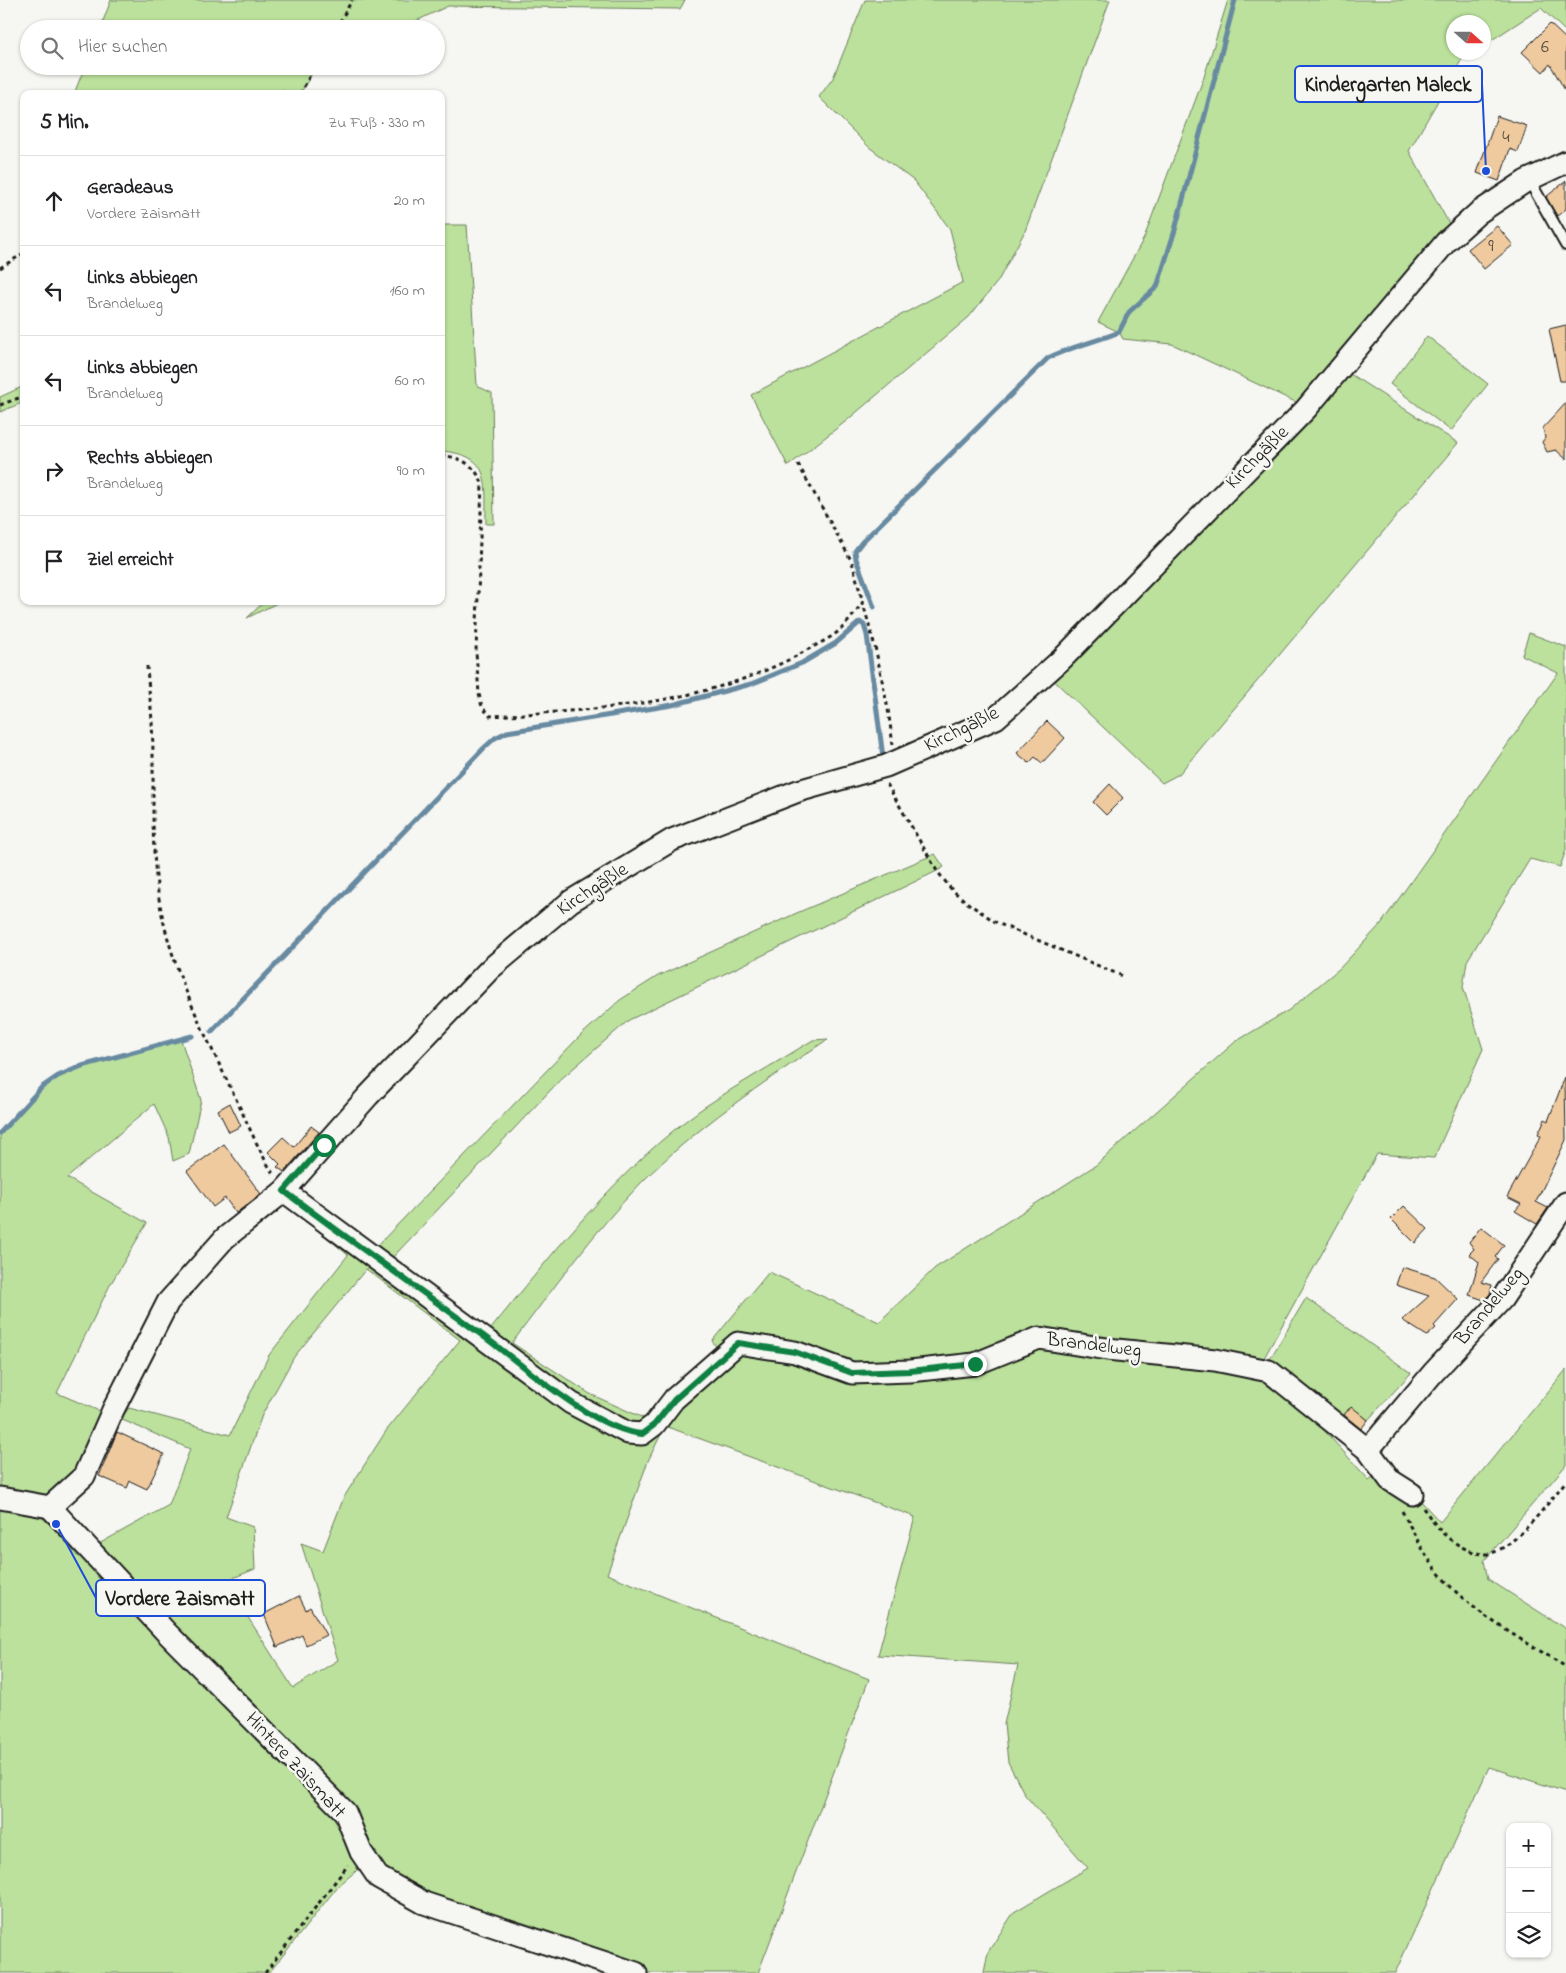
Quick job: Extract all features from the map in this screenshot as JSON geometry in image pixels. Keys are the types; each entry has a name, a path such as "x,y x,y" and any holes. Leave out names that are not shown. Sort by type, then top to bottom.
{"street":[{"name":"Kirchgäßle","path":"50,1507 84,1476 113,1410 168,1302 220,1244 284,1191 368,1096 490,969 570,901 672,840 798,791 887,765 996,718 1062,659 1306,409 1446,242 1478,213 1529,180 1566,162"},
{"name":"Brandelweg","path":"284,1191 357,1246 484,1336 571,1403 628,1433 642,1434 654,1425 674,1400 738,1343 795,1352 852,1373 910,1371 975,1364 1039,1338 1107,1350 1215,1360 1269,1371 1368,1450 1390,1480 1412,1494"},
{"name":"Brandelweg","path":"1368,1450 1433,1373 1502,1299 1566,1203"},
{"path":"0,1498 50,1507"},
{"name":"Hintere Zaismatt","path":"50,1507 166,1632 345,1812 361,1852 378,1877 424,1903 636,1973"}],"lane":[{"path":"1529,180 1566,245"}],"path":[{"path":"341,20 352,0"},
{"path":"302,90 310,75"},
{"path":"0,268 20,256"},
{"path":"0,405 20,398"},
{"path":"445,456 470,464 482,483 476,652 479,694 482,707 490,716 598,710 673,698 734,682 780,665 839,631 864,601"},
{"path":"798,464 852,562 864,601 888,709 887,765 889,788 938,871 952,890 969,904 997,922 1125,977"},
{"path":"146,666 152,722 152,807 157,885 166,936 189,1002 244,1115 258,1150 284,1191"},
{"path":"1412,1494 1444,1534 1466,1548 1487,1554 1507,1545 1566,1481"},
{"path":"1417,1538 1442,1577 1464,1599 1492,1621 1566,1667"},
{"path":"265,1973 338,1875 361,1852"}],"green space":[{"path":"111,0 685,0 680,9 448,6 418,20 103,20"},
{"path":"865,0 1110,0 1025,231 998,281 969,317 845,422 788,466 751,395 963,282 950,229 914,181 869,147 819,97 833,78"},
{"path":"1228,0 1566,0 1566,32 1541,8 1491,40 1491,15 1446,15 1446,60 1461,60 1409,151 1452,229 1339,367 1458,443 1179,774 1162,783 1046,673 1304,406 1172,344 1123,339 1119,332 1098,322 1144,238 1204,77"},
{"path":"81,75 311,75 302,90 76,90"},
{"path":"445,225 467,225 477,386 492,393 494,524 486,524 486,495 483,473 470,458 445,452"},
{"path":"1427,336 1488,384 1451,431 1390,384"},
{"path":"20,388 20,404 0,412 0,397"},
{"path":"261,605 273,605 247,618"},
{"path":"1529,633 1566,647 1566,850 1560,867 1530,859 1467,961 1463,987 1483,1049 1434,1158 1377,1154 1254,1376 1274,1385 1324,1422 1322,1428 1369,1480 1388,1465 1440,1522 1566,1370 1566,1465 1484,1561 1488,1579 1566,1629 1566,1792 1489,1767 1395,1973 984,1973 988,1952 1014,1912 1088,1868 1025,1795 1008,1762 1004,1724 1018,1665 878,1655 915,1517 665,1426 648,1461 607,1574 869,1679 758,1973 621,1973 361,1867 338,1886 269,1973 0,1973 0,1133 42,1087 55,1078 89,1063 181,1040 201,1100 189,1154 173,1161 169,1137 154,1104 67,1178 147,1223 110,1285 57,1393 104,1413 76,1471 40,1516 61,1534 77,1556 169,1505 190,1449 120,1419 129,1408 230,1435 269,1355 348,1255 285,1203 301,1190 376,1247 579,1037 620,1000 658,976 799,912 935,854 944,867 937,871 629,1020 561,1079 393,1257 490,1330 589,1212 644,1156 673,1131 716,1099 813,1040 828,1039 731,1107 661,1163 606,1222 512,1343 590,1394 650,1421 720,1352 712,1341 769,1272 879,1322 935,1268 1096,1165 1235,1042 1289,1010 1340,968 1381,924 1558,673 1522,655","holes":["366,1269 460,1340 386,1431 344,1497 323,1551 301,1543 338,1660 293,1688 235,1597 228,1580 255,1569 253,1527 226,1517 262,1415 294,1357"]},
{"path":"1306,1298 1411,1373 1368,1420 1351,1407 1343,1417 1267,1364"}],"building":[{"path":"1550,24 1566,39 1566,92 1550,64 1543,72 1522,52"},
{"path":"1497,116 1527,126 1518,152 1510,149 1499,181 1477,173"},
{"path":"1566,181 1566,209 1557,216 1546,197"},
{"path":"1497,226 1513,245 1484,269 1468,249"},
{"path":"1566,325 1566,381 1560,381 1549,329"},
{"path":"1566,403 1566,459 1556,450 1547,452 1542,442 1545,438 1543,428"},
{"path":"1047,721 1065,738 1042,763 1035,757 1029,763 1017,753"},
{"path":"1110,784 1123,798 1106,815 1093,802"},
{"path":"1565,1077 1566,1140 1536,1202 1548,1208 1537,1224 1515,1211 1521,1204 1507,1197 1541,1136 1538,1134 1545,1119 1548,1121"},
{"path":"230,1103 241,1126 229,1132 218,1110"},
{"path":"311,1126 319,1132 284,1172 277,1167 280,1164 268,1152 283,1137 294,1147"},
{"path":"224,1144 261,1194 236,1213 225,1198 213,1207 187,1171"},
{"path":"1404,1206 1428,1229 1415,1243 1391,1219"},
{"path":"1481,1227 1504,1245 1495,1257 1498,1259 1481,1282 1492,1285 1490,1294 1484,1300 1469,1295 1479,1262 1469,1254 1474,1249 1469,1242"},
{"path":"1402,1267 1435,1277 1458,1299 1434,1326 1436,1328 1427,1336 1402,1320 1429,1296 1396,1285"},
{"path":"1351,1406 1368,1420 1361,1429 1344,1415"},
{"path":"117,1432 164,1454 147,1489 130,1481 127,1488 99,1476"},
{"path":"299,1596 306,1610 310,1607 326,1635 306,1645 302,1635 277,1647 264,1614"}],"waterway":[{"path":"874,607 856,559 855,551 862,542 1048,358 1119,332 1129,312 1157,287 1175,230 1235,0"},
{"path":"212,1031 484,748 495,738 507,732 672,705 751,684 802,663 836,643 860,622 864,625 867,635 883,757"},
{"path":"0,1133 42,1087 58,1076 82,1066 192,1036"}],"place":[{"name":"Kindergarten Maleck","path":"1486,171"},
{"name":"Vordere Zaismatt","path":"56,1524"}],"route":[{"path":"324,1145 284,1191 357,1246 484,1336 571,1403 628,1433 642,1434 654,1425 674,1400 738,1343 795,1352 852,1373 910,1371 975,1364"}]}
